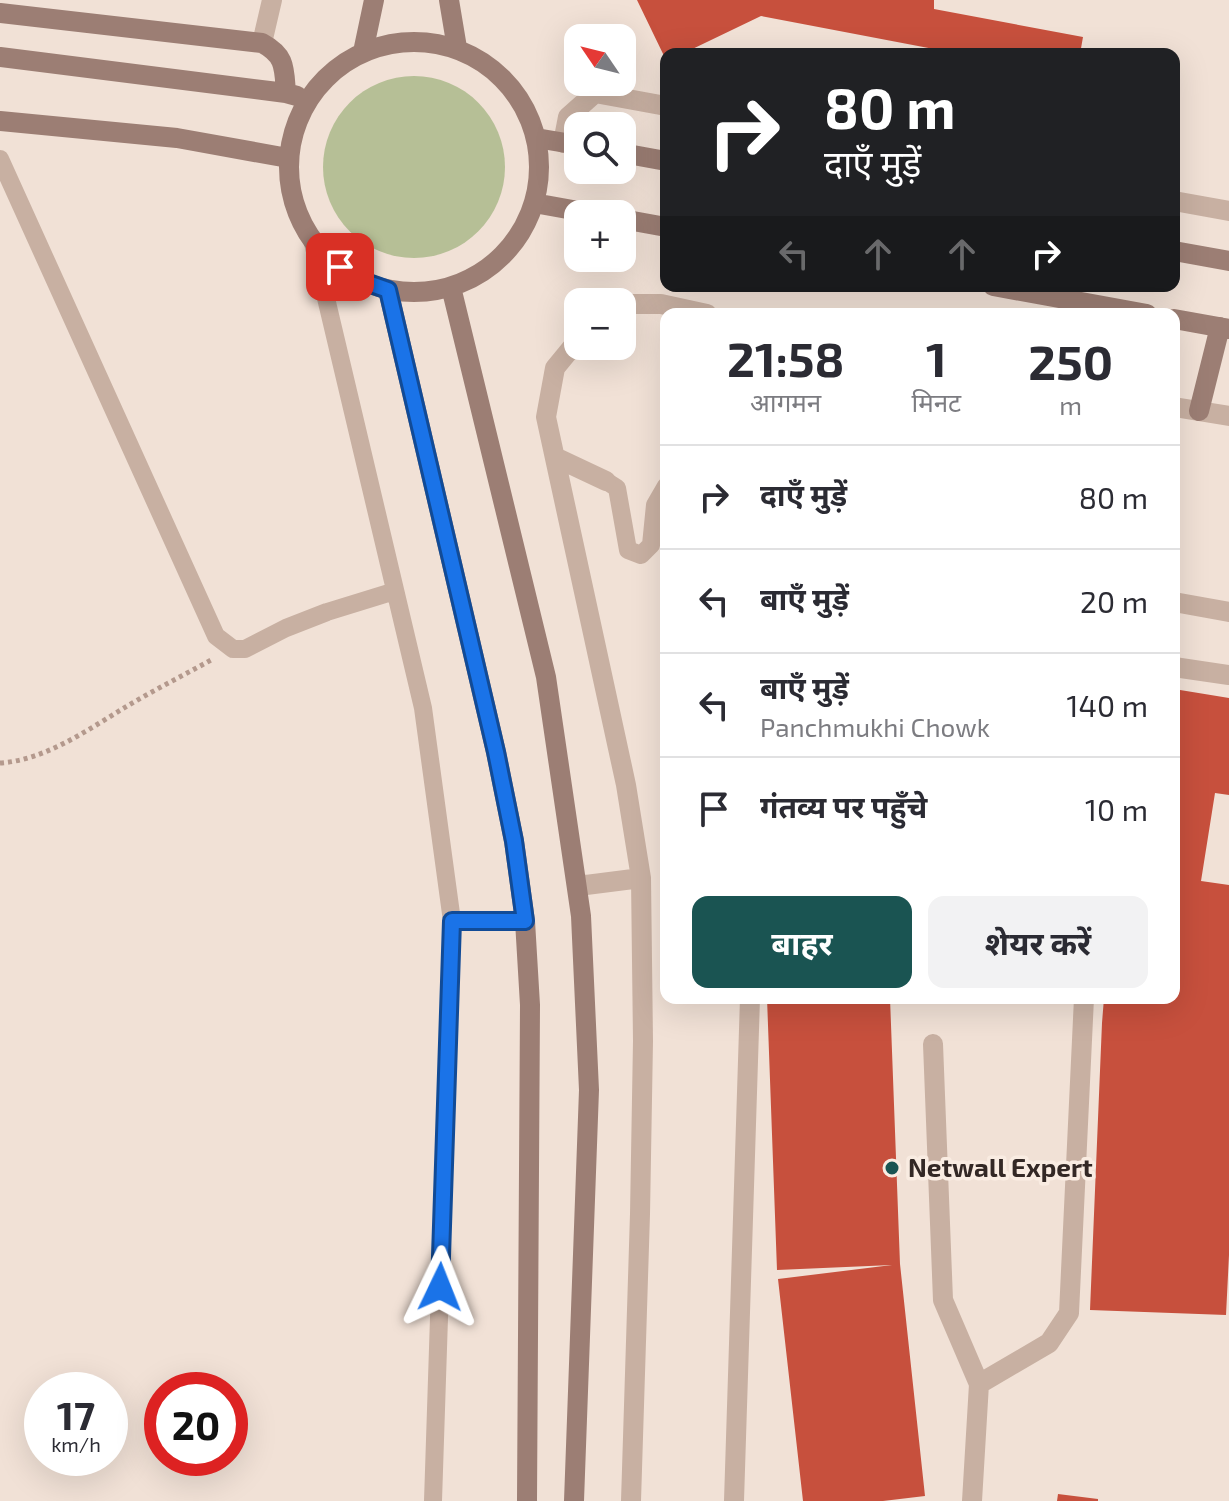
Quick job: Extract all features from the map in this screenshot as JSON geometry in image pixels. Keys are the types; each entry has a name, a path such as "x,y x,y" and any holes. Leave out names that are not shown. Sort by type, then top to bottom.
{"street":[{"path":"262,43 272,0"},
{"path":"363,52 374,0"},
{"path":"449,0 457,48"},
{"path":"0,13 262,43 276,51 284,65 286,93"},
{"path":"410,41 457,48 493,68 521,100 536,138 539,171 534,203 522,231 503,255 479,274 451,287 420,293 388,290 354,278 325,257 303,228 291,194 288,158 295,127 308,99 332,71 363,52 410,41"},
{"path":"0,57 286,93 308,99"},
{"path":"574,112 595,93 660,105"},
{"path":"0,121 177,138 288,158"},
{"path":"536,138 564,143"},
{"path":"636,156 660,160"},
{"path":"1180,202 1229,211"},
{"path":"534,203 564,208"},
{"path":"636,222 660,226"},
{"path":"1180,252 1229,261"},
{"path":"451,287 546,677 581,916 589,1090 574,1501"},
{"path":"388,290 496,752 514,841 525,921 530,1005 527,1501"},
{"path":"1026,292 1114,308"},
{"path":"636,304 679,308"},
{"path":"1180,320 1224,328 1199,411"},
{"path":"564,357 555,368 546,417 626,785 641,878 641,1167 631,1501"},
{"path":"1180,408 1229,416"},
{"path":"555,457 606,481"},
{"path":"1180,603 1229,612"},
{"path":"1180,668 1229,675"},
{"path":"577,884 641,878"},
{"path":"734,1501 750,1004"},
{"path":"979,1384 1049,1343 1069,1313 1084,1004"},
{"path":"933,1044 943,1300 979,1384 972,1501"}],"lane":[{"path":"0,159 216,636 233,649 245,649 299,622 395,591"},
{"path":"312,239 423,708 465,921 433,1501"},
{"path":"606,481 617,488 628,550 641,555 651,545 655,505 660,496"},
{"path":"465,921 525,921"}],"path":[{"path":"0,763 35,755 64,743 233,649"}],"green space":[{"path":"414,76 449,83 478,103 498,132 505,167 498,202 478,231 449,251 414,258 379,251 350,231 330,202 323,167 330,132 350,103 379,83"}],"building":[{"path":"637,0 934,0 934,9 1083,37 1081,48 929,48 761,16 694,48 660,48"},
{"path":"1180,690 1229,698 1229,795 1215,793 1201,881 1229,885 1229,1255 1226,1315 1090,1310 1104,1004 1180,1004"},
{"path":"767,1004 890,1004 900,1264 925,1496 883,1501 803,1501 778,1279 892,1265 777,1270"},
{"path":"1058,1494 1098,1499 1098,1501 1057,1501"}],"place":[{"name":"Netwall Expert","path":"892,1168"}],"route":[{"path":"340,267 354,278 388,290 496,752 514,841 525,921 452,921 440,1287"}]}
